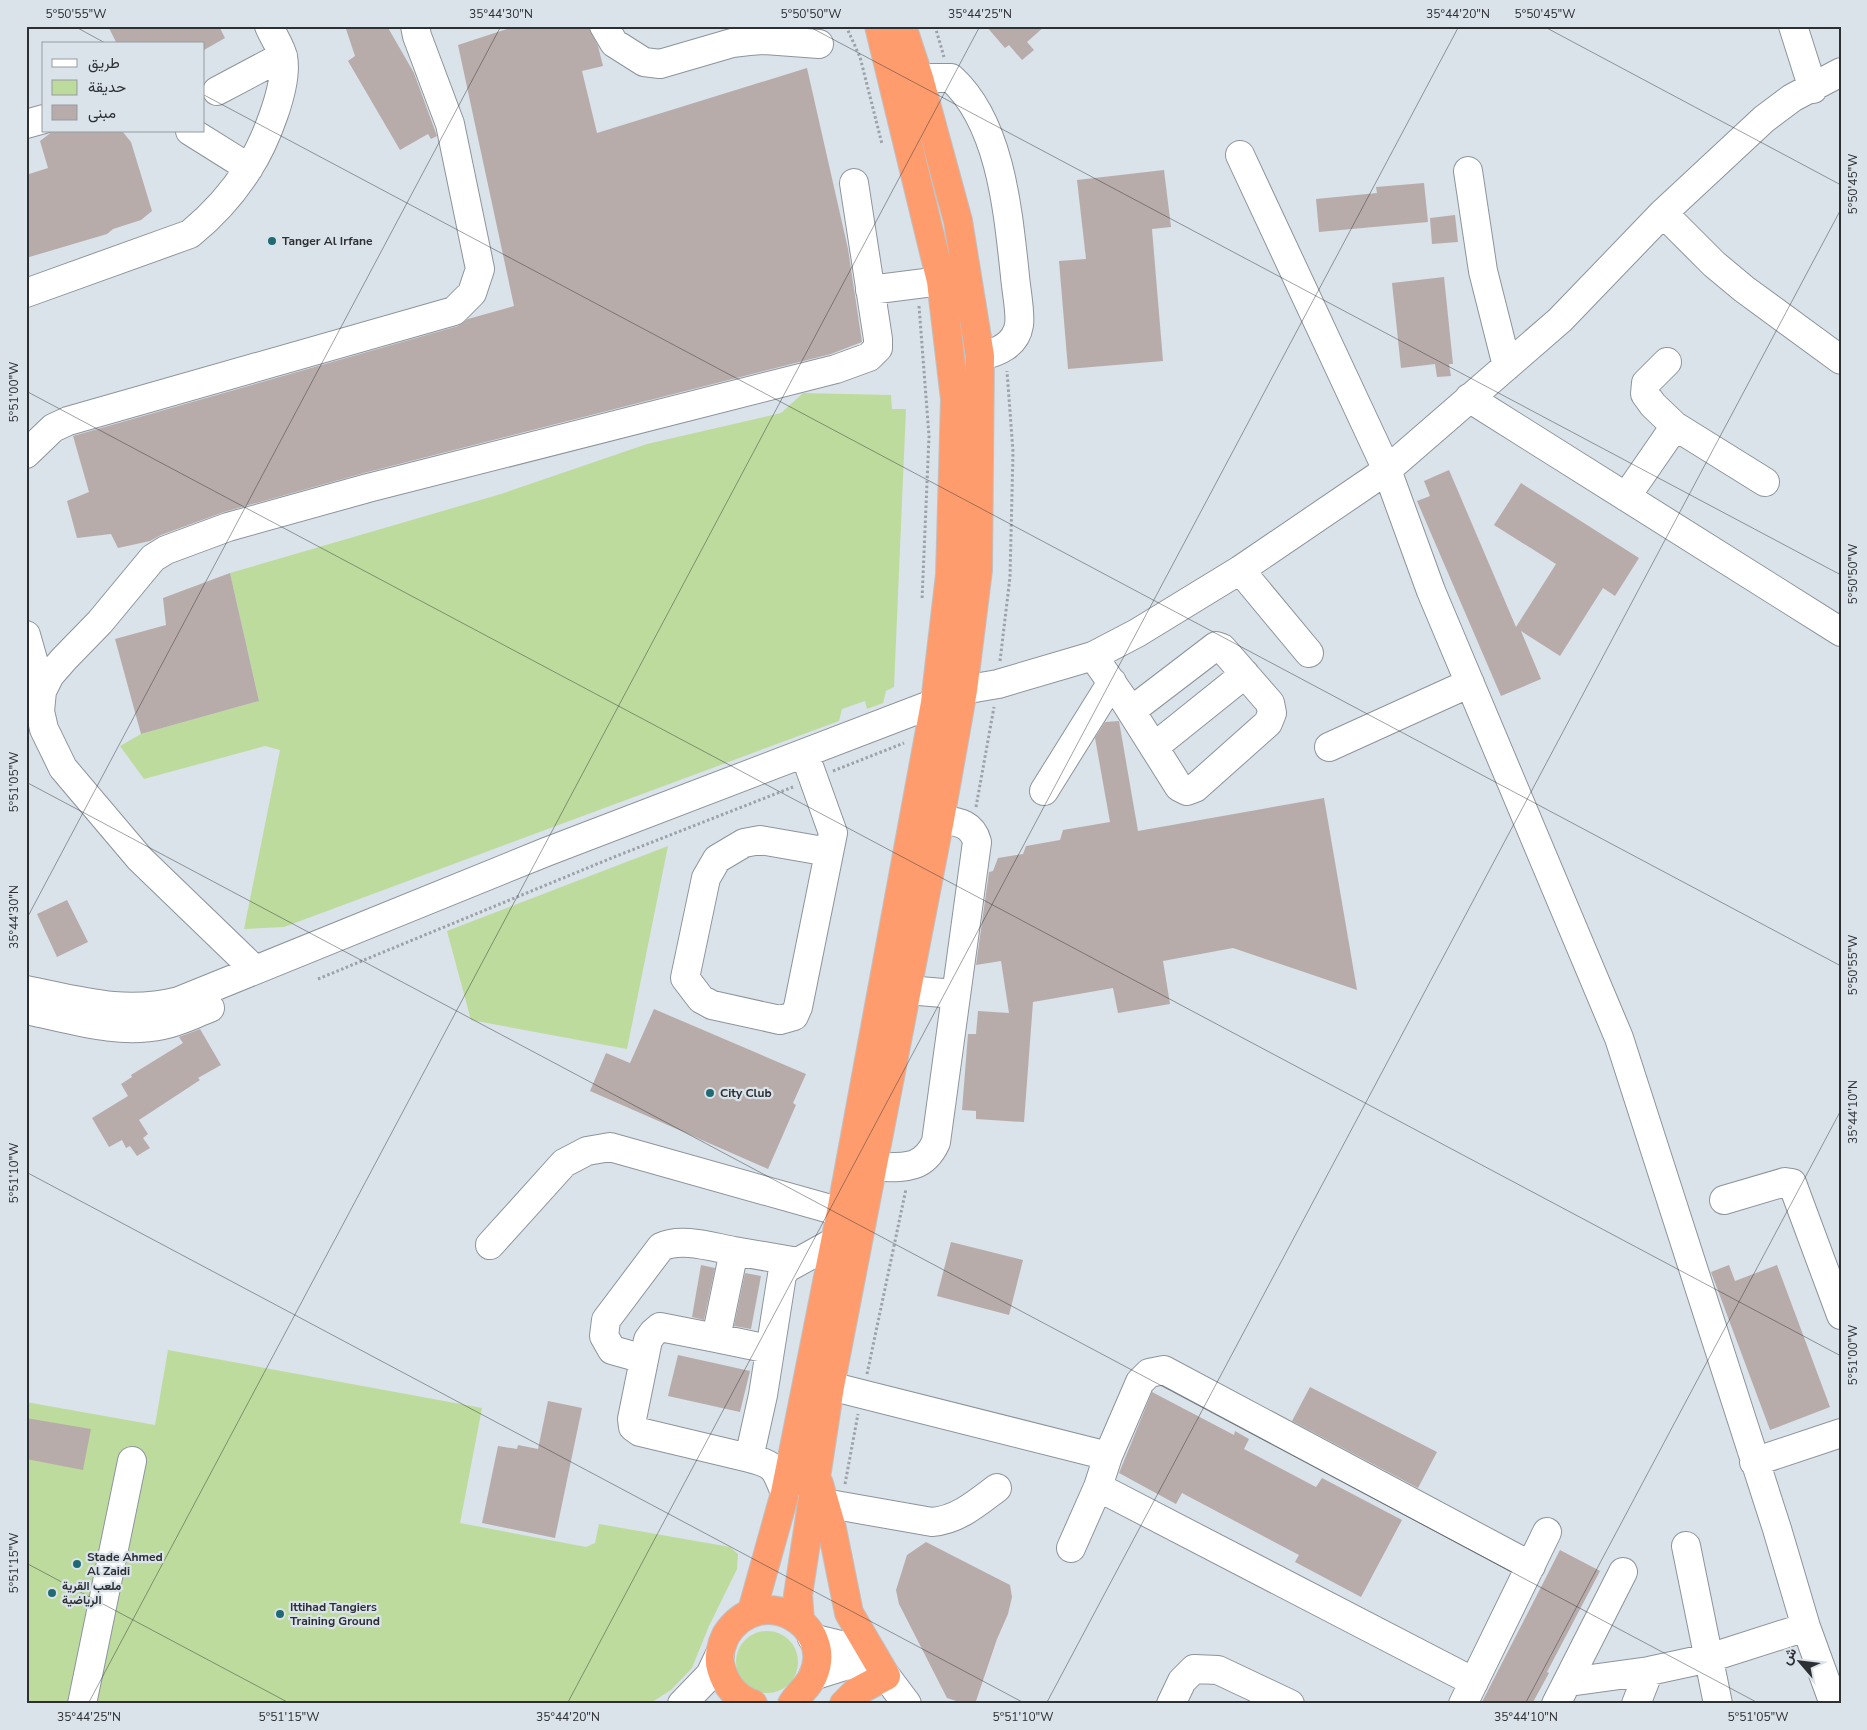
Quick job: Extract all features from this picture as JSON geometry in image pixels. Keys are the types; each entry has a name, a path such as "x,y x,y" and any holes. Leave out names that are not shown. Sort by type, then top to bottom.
{"highway":[{"path":"752,1611 784,1493 841,1212 950,575 955,399 929,283 879,26"},
{"path":"790,1702 806,1688 813,1676 816,1657 806,1630 798,1595 830,1386 874,1167 963,690 978,570 980,356 958,221 919,78 902,26"},
{"path":"817,1476 832,1529 849,1613 877,1670 844,1704"},
{"path":"743,1702 728,1685 723,1675 720,1654 724,1639 732,1626 752,1611 772,1610 787,1613 806,1630"}],"street":[{"path":"26,293 190,234 209,219 249,168 274,113 284,76 283,56 269,26"},
{"path":"26,454 53,428 68,421 454,312 464,303 472,293 480,268 450,124 415,26"},
{"path":"604,26 614,44 644,62 660,64 732,43 765,40 819,44"},
{"path":"1793,26 1813,89"},
{"path":"217,92 283,56"},
{"path":"963,690 998,684 1093,656 1137,633 1240,570 1387,470 1560,320 1663,213 1764,119 1792,98 1813,89 1841,72"},
{"path":"919,78 951,78 962,88 982,118 1006,203 1020,326 1006,347 995,353 980,356"},
{"path":"26,124 42,120"},
{"path":"192,132 249,168"},
{"path":"1240,155 1387,470 1412,543 1618,1038 1777,1529 1806,1627 1834,1691"},
{"path":"1468,171 1483,271 1507,366"},
{"path":"42,691 64,658 100,622 153,558 166,550 228,528 368,488 836,369 870,357 878,348 878,339 854,183"},
{"path":"1663,213 1714,264 1744,289 1841,360"},
{"path":"870,290 929,283"},
{"path":"1667,362 1646,383 1645,394 1675,426 1765,482"},
{"path":"1469,398 1841,632"},
{"path":"1626,497 1675,426"},
{"path":"1240,570 1308,652"},
{"path":"26,636 42,691 40,711 44,729 63,768 140,859 254,970"},
{"path":"1093,656 1112,682 1179,787 1187,791 1195,788 1268,723 1272,712 1270,703 1222,648 1216,646 1131,711"},
{"path":"1154,747 1245,674"},
{"path":"1044,791 1112,682"},
{"path":"1329,747 1470,683"},
{"path":"26,1010 115,1028 148,1028 172,1022 812,774 927,718"},
{"path":"26,990 116,1008 137,1008 179,1000 546,852 927,718"},
{"path":"812,774 833,833 798,1007 794,1016 780,1020 712,1005 701,999 685,978 706,878 717,859 744,843 760,840 829,852"},
{"path":"874,1167 911,1166 924,1160 932,1152 936,1142 977,842 975,835 966,825 940,819"},
{"path":"907,990 955,994"},
{"path":"490,1245 564,1163 587,1151 610,1147 841,1212"},
{"path":"1724,1200 1785,1182 1792,1183 1841,1316"},
{"path":"749,1458 763,1395 782,1275 786,1268 834,1242"},
{"path":"644,1359 612,1350 604,1336 606,1320 661,1247 668,1243 682,1243 798,1262"},
{"path":"716,1338 734,1251"},
{"path":"769,1349 660,1327 648,1340 632,1419 633,1427 640,1432 768,1463 775,1468 784,1493"},
{"path":"1072,1548 1098,1487 1108,1456 1140,1382 1149,1373 1164,1370 1531,1566"},
{"path":"830,1386 1108,1456"},
{"path":"1754,1462 1841,1432"},
{"path":"82,1704 132,1461"},
{"path":"1098,1487 1469,1693 1547,1532"},
{"path":"824,1503 932,1522 947,1521 968,1510 997,1488"},
{"path":"1686,1546 1718,1704"},
{"path":"1562,1693 1623,1572"},
{"path":"1562,1693 1709,1658 1806,1627"},
{"path":"806,1630 845,1646 877,1670 907,1704"},
{"path":"682,1704 710,1675 720,1654"},
{"path":"813,1676 845,1666 877,1670"},
{"path":"1170,1704 1182,1682 1194,1669 1218,1670 1284,1703"},
{"path":"1636,1704 1649,1671"}],"path":[{"path":"846,26 860,57 884,152"},
{"path":"922,602 929,436 929,283"},
{"path":"318,978 812,774 912,740 927,718"}],"green space":[{"path":"803,393 891,395 892,409 906,409 894,687 886,691 883,703 867,709 865,701 842,709 839,721 284,927 244,929 280,750 265,746 144,779 120,746 141,734 259,701 230,573 501,494 647,444 781,413"},
{"path":"668,846 627,1049 471,1020 447,931"},
{"path":"168,1350 482,1408 460,1523 586,1547 595,1543 599,1524 730,1547 738,1554 737,1569 709,1626 692,1668 671,1690 649,1704 26,1704 26,1402 155,1425"},
{"path":"761,1631 773,1631 789,1640 796,1650 798,1662 796,1674 789,1684 773,1693 761,1693 750,1688 741,1679 736,1668 736,1656 741,1645 750,1636"}],"building":[{"path":"108,26 219,26 225,38 205,49 205,42 116,42"},
{"path":"345,26 387,26 414,73 437,136 431,139 428,134 400,150 348,61 355,56"},
{"path":"516,26 588,26 598,46 603,66 582,71 597,133 807,68 848,249 862,342 831,354 364,473 224,512 161,535 150,541 118,548 111,534 77,538 67,501 89,492 73,436 458,326 468,319 514,306 458,45"},
{"path":"986,26 1045,26 1027,42 1034,50 1022,60 1009,45 1005,48"},
{"path":"52,132 123,132 131,142 152,211 141,220 113,229 107,234 26,258 26,175 48,168 40,141"},
{"path":"1164,170 1171,227 1152,229 1163,361 1068,369 1059,261 1086,259 1077,180"},
{"path":"1424,183 1428,222 1319,232 1316,199 1377,193 1376,187"},
{"path":"1455,215 1458,242 1432,244 1430,218"},
{"path":"1444,277 1453,364 1449,364 1451,376 1437,377 1435,364 1401,368 1392,283"},
{"path":"1449,470 1516,627 1556,564 1494,525 1521,483 1639,558 1615,596 1603,588 1560,656 1521,631 1541,679 1501,696 1417,501 1430,496 1424,481"},
{"path":"230,573 259,701 141,734 115,639 166,625 163,598"},
{"path":"1119,721 1138,831 1324,798 1357,990 1233,948 1163,961 1170,1004 1118,1013 1113,988 1033,1002 1024,1122 976,1119 976,1111 962,1110 968,1034 976,1034 978,1011 1009,1013 1001,961 976,965 989,872 993,871 998,858 1023,854 1026,846 1060,840 1063,830 1110,822 1095,738 1105,722"},
{"path":"67,900 88,942 57,957 37,914"},
{"path":"654,1009 806,1074 793,1103 796,1105 768,1169 590,1091 606,1053 630,1063"},
{"path":"200,1029 221,1065 198,1078 200,1080 139,1120 148,1134 143,1138 150,1148 137,1156 130,1146 126,1148 122,1140 109,1147 92,1118 128,1096 121,1084 132,1077 131,1075 183,1043 179,1037"},
{"path":"951,1242 1023,1260 1009,1315 937,1296"},
{"path":"701,1265 715,1268 704,1320 692,1317"},
{"path":"1729,1265 1735,1281 1777,1265 1830,1407 1770,1430 1711,1272"},
{"path":"745,1273 761,1276 751,1329 734,1326"},
{"path":"678,1355 750,1371 740,1412 668,1396"},
{"path":"1310,1387 1437,1452 1418,1488 1292,1421"},
{"path":"1152,1392 1234,1435 1235,1431 1249,1439 1244,1449 1316,1487 1322,1478 1402,1520 1361,1597 1295,1562 1299,1555 1182,1493 1176,1504 1119,1473"},
{"path":"548,1401 582,1408 555,1538 482,1523 498,1446 517,1449 518,1445 538,1449"},
{"path":"26,1418 91,1429 83,1470 26,1459"},
{"path":"926,1542 1010,1585 1012,1597 1008,1614 997,1639 975,1704 966,1704 947,1698 899,1604 896,1590 907,1555"},
{"path":"1560,1550 1600,1571 1547,1672 1549,1673 1532,1704 1481,1704"}],"place":[{"name":"Tanger Al Irfane","path":"272,241"},
{"name":"City Club","path":"710,1093"},
{"name":"Stade Ahmed Al Zaidi","path":"77,1564"},
{"name":"ملعب القرية الرياضية","path":"52,1593"},
{"name":"Ittihad Tangiers Training Ground","path":"280,1614"}]}
